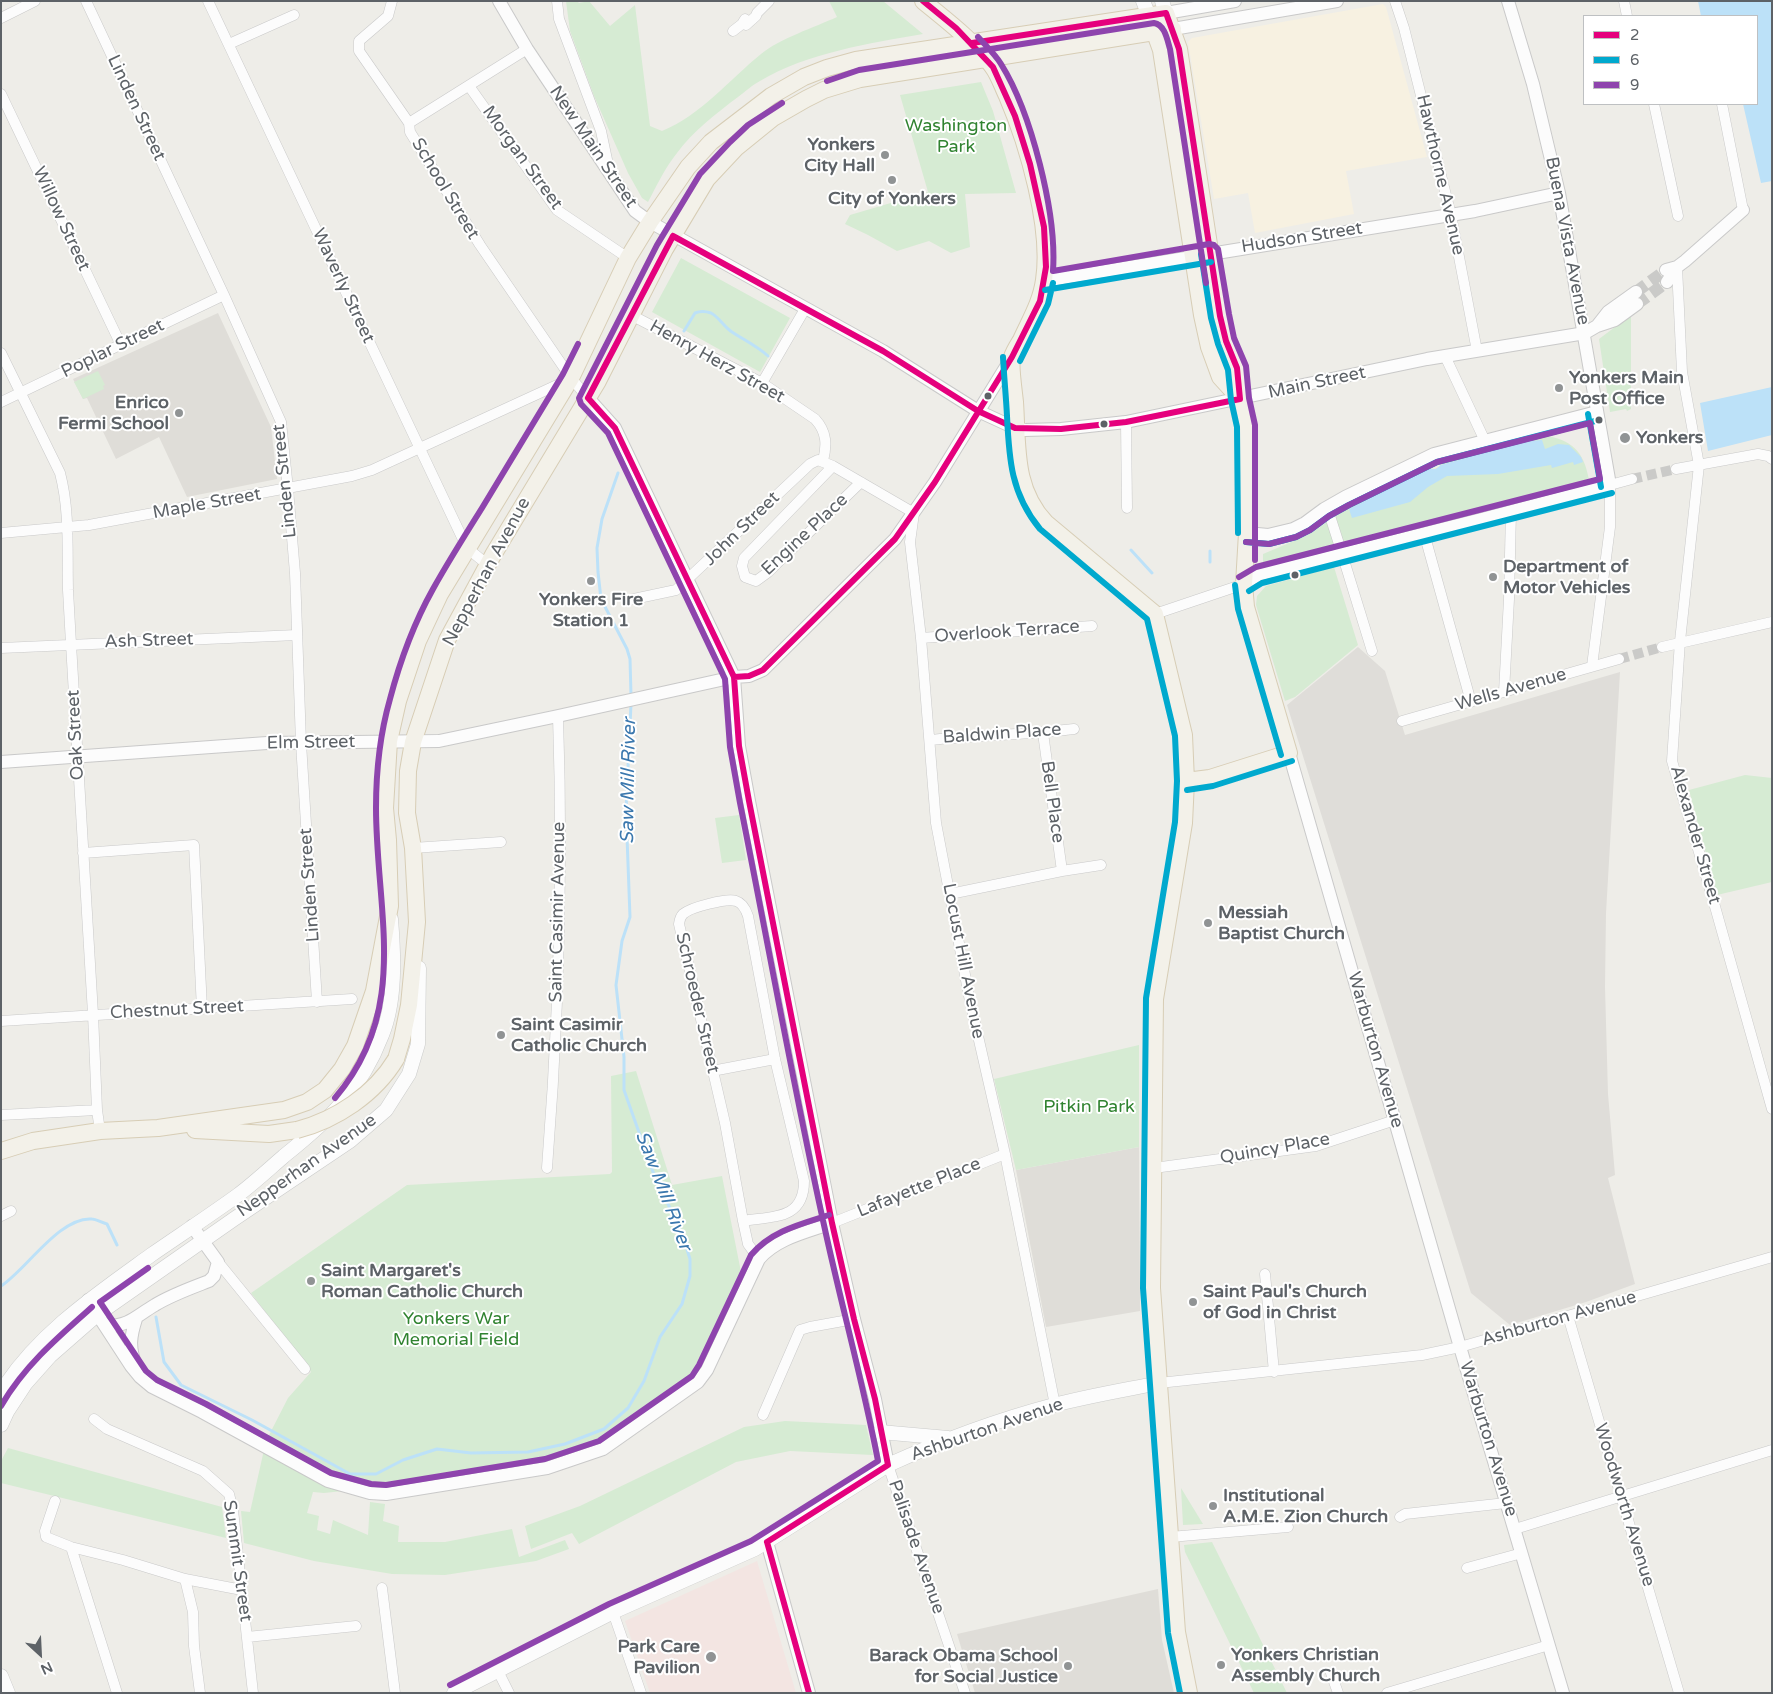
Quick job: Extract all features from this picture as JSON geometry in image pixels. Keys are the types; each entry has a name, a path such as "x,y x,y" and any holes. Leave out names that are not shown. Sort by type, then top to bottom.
{"main road":[{"path":"923,1 972,43 998,76 1015,116 1030,164 1044,227 1046,251 1044,281 1040,301 1012,358 1016,447 1021,476 1029,499 1039,516 1154,614 1184,735 1186,781 1184,823 1156,999 1152,1288 1177,1632 1189,1693"},
{"name":"Nepperhan Avenue","path":"1,1392 20,1364 88,1300 239,1194 308,1137 353,1091 370,1062 383,1033 391,996 394,956 385,808 389,741 398,702 418,641 440,594 571,378 628,258 688,167 711,142 766,99 792,84 827,68 856,60 972,43 1146,8 1164,7"},
{"name":"Warburton Avenue","path":"1164,7 1179,49 1220,316 1226,341 1237,368 1240,399 1246,426 1247,533 1244,584 1246,607 1289,753"},
{"path":"1146,8 1161,50 1202,315 1209,348 1220,377 1240,399"},
{"name":"Nepperhan Avenue","path":"1,1425 26,1383 50,1356 98,1314 350,1141 386,1110 408,1074 418,1044 419,950 413,848 408,813 408,771 413,742 447,640 540,475 588,398 673,236 707,179 736,148 773,118 824,90 860,79 1173,29"},
{"path":"1186,781 1210,778 1289,753"},
{"path":"1,1151 32,1141 100,1131 158,1128 284,1110 307,1102 325,1090 342,1069 355,1046 374,991 390,906"},
{"path":"158,1128 269,1134 297,1130 329,1120 370,1090 391,1067 402,1038 409,1005 417,922"},
{"name":"Ashburton Avenue","path":"454,1693 613,1612 768,1542 888,1465 952,1438 1055,1404 1159,1383"},
{"path":"880,1432 952,1438"},
{"path":"1,1676 8,1693"}],"street":[{"path":"1,18 35,1"},
{"name":"Linden Street","path":"86,1 224,295 281,422 295,573 301,743 317,1002"},
{"name":"Waverly Street","path":"208,1 467,548 488,565"},
{"name":"School Street","path":"392,1 388,16 362,37 359,42 359,51 409,123 410,132 480,245 571,378 588,398"},
{"name":"New Main Street","path":"500,1 527,49 636,211 673,236 883,351 978,411"},
{"path":"557,1 562,27 601,131 610,173"},
{"path":"733,31 742,24 746,25 770,1"},
{"path":"1164,7 1234,1"},
{"path":"1173,29 1288,5 1337,1"},
{"name":"Hawthorne Avenue","path":"1396,1 1407,37 1451,214 1477,351"},
{"name":"Buena Vista Avenue","path":"1508,1 1533,84 1560,193 1610,485"},
{"path":"1624,1 1627,15"},
{"path":"229,44 294,15"},
{"path":"409,123 527,49"},
{"name":"Morgan Street","path":"469,86 557,210 628,258"},
{"name":"Willow Street","path":"1,94 121,346"},
{"path":"1654,105 1678,216"},
{"path":"1670,273 1713,238 1743,210 1722,105"},
{"name":"Hudson Street","path":"1044,281 1451,214 1560,193"},
{"name":"Alexander Street","path":"1670,273 1682,372 1699,465 1680,642 1672,761 1772,1109"},
{"name":"Poplar Street","path":"1,402 224,295"},
{"name":"Main Street","path":"978,411 1015,428 1061,429 1126,422 1445,356 1585,333 1597,326 1615,320 1636,298"},
{"path":"762,383 805,309"},
{"name":"Henry Herz Street","path":"631,315 762,383 815,419 822,427 827,448 823,461"},
{"name":"Oak Street","path":"1,353 60,474 63,486 68,527 68,590 97,1110 100,1131"},
{"path":"1445,356 1485,441"},
{"path":"588,398 615,428 734,677 749,676 764,670 895,539 914,513 1012,358"},
{"name":"Maple Street","path":"1,533 89,526 352,476 372,470 571,378"},
{"path":"1247,533 1268,535 1293,530 1324,509 1434,454 1596,412"},
{"path":"1126,422 1127,508"},
{"path":"1676,469 1764,454 1772,459"},
{"name":"John Street","path":"629,600 676,590 810,464 818,460 823,461"},
{"path":"823,461 914,513"},
{"name":"Engine Place","path":"833,466 744,558 742,566 745,577 756,581 768,573 861,482"},
{"path":"1154,614 1244,584 1258,575 1632,479"},
{"path":"1592,666 1610,527 1610,485"},
{"path":"1324,509 1330,516 1372,651"},
{"path":"1504,692 1511,511"},
{"name":"Locust Hill Avenue","path":"914,513 910,542 921,638 936,823 970,1002 1005,1154 1055,1404"},
{"path":"1424,533 1471,702"},
{"path":"1662,647 1772,622"},
{"name":"Overlook Terrace","path":"921,638 1092,626"},
{"name":"Ash Street","path":"1,648 297,635"},
{"name":"Wells Avenue","path":"1402,721 1619,659"},
{"name":"Elm Street","path":"1,762 267,743 439,741 734,677"},
{"name":"Palisade Avenue","path":"734,677 739,746 832,1223 875,1399 888,1465 965,1693"},
{"name":"Saint Casimir Avenue","path":"547,1168 559,952 560,831 558,716"},
{"name":"Baldwin Place","path":"930,740 977,735 1042,733 1074,728"},
{"name":"Bell Place","path":"1042,733 1062,870"},
{"name":"Warburton Avenue","path":"1289,753 1460,1347 1563,1693"},
{"path":"413,848 501,842"},
{"path":"83,853 194,845 202,1009"},
{"path":"950,894 1062,870 1101,865"},
{"name":"Schroeder Street","path":"743,1221 782,1214 793,1210 800,1203 804,1193 804,1181 775,1059 748,916 740,903 724,901 693,908 685,912 680,918 679,924 725,1123 743,1221 748,1244 759,1258"},
{"name":"Chestnut Street","path":"1,1022 93,1014 352,999"},
{"path":"712,1072 775,1059"},
{"path":"1,1115 97,1110"},
{"name":"Quincy Place","path":"1154,1168 1316,1146 1395,1120"},
{"name":"Lafayette Place","path":"832,1223 1005,1154"},
{"path":"1,1216 11,1211"},
{"path":"88,1300 131,1366 152,1387 202,1412 328,1482 370,1493 386,1494 547,1468 603,1449 698,1382 707,1370 759,1258 766,1251 778,1243 832,1223"},
{"path":"192,1226 218,1262 305,1368"},
{"name":"Ashburton Avenue","path":"1159,1383 1403,1358 1460,1347 1772,1257"},
{"path":"209,1281 214,1276 218,1262"},
{"path":"1265,1274 1274,1372"},
{"path":"106,1326 117,1326 136,1319 155,1304 209,1281 217,1279 235,1282"},
{"name":"Woodworth Avenue","path":"1568,1316 1679,1693"},
{"path":"136,1319 130,1339 132,1355 140,1377"},
{"path":"763,1415 800,1330 854,1319"},
{"name":"Summit Street","path":"94,1419 107,1429 203,1471 230,1494 253,1693"},
{"path":"1515,1529 1772,1450"},
{"path":"55,1501 45,1531 46,1537 71,1547 185,1578 242,1590"},
{"path":"1400,1517 1405,1514 1506,1503"},
{"path":"1170,1538 1288,1527"},
{"path":"768,1542 809,1693"},
{"path":"71,1547 117,1693"},
{"path":"1467,1568 1522,1553"},
{"path":"185,1578 193,1612 194,1646 200,1693"},
{"path":"382,1588 395,1693"},
{"path":"613,1612 641,1693"},
{"path":"247,1637 356,1626"},
{"path":"1387,1693 1549,1645"},
{"path":"498,1671 509,1693"},
{"path":"1331,1673 1338,1693"}],"shaded area":[{"path":"1383,4 1386,7 1427,157 1346,171 1354,214 1255,233 1248,193 1214,199 1188,42 1192,38"},
{"name":"Enrico Fermi School","path":"218,313 271,427 277,479 187,497 159,437 116,459 87,398 83,399 73,379"},
{"path":"1358,647 1385,671 1405,735 1620,672 1606,913 1605,987 1608,1094 1615,1175 1608,1178 1635,1284 1586,1302 1510,1325 1471,1293 1287,705"},
{"path":"1139,1147 1140,1311 1046,1327 1016,1170"},
{"name":"Park Care Pavilion","path":"757,1561 796,1693 650,1693 625,1621"},
{"name":"Barack Obama School for Social Justice","path":"1158,1589 1162,1640 1174,1693 975,1693 957,1634"}],"green space":[{"path":"566,1 577,1 579,3 589,1 610,26 635,5 650,126 662,131 689,116 702,106 761,54 787,38 837,17 829,1 883,1 923,34 861,45 818,56 778,71 757,83 714,116 683,145 661,177 648,202 642,198 628,173 594,96 570,31"},
{"name":"Washington Park","path":"981,82 993,111 1016,193 965,194 970,247 951,253 929,241 897,251 845,224 850,215 928,192 900,95"},
{"path":"681,258 790,318 760,372 652,312"},
{"path":"1631,315 1631,409 1610,412 1599,339"},
{"path":"98,371 105,385 103,386 104,389 83,399 74,382"},
{"path":"1543,435 1562,440 1575,448 1584,461 1589,480 1263,563 1263,554 1308,535 1348,508 1427,467 1436,468 1443,461"},
{"path":"1334,567 1358,645 1295,697 1285,701 1256,605 1257,596 1266,586"},
{"path":"1745,775 1772,778 1772,882 1717,895 1689,790"},
{"path":"739,815 746,860 722,863 715,818"},
{"name":"Pitkin Park","path":"1139,1045 1139,1147 1016,1170 994,1079"},
{"name":"Yonkers War Memorial Field","path":"636,1071 672,1185 722,1176 741,1272 691,1380 602,1447 537,1467 426,1482 324,1493 313,1492 307,1513 319,1516 317,1530 330,1534 333,1520 368,1535 370,1502 385,1504 383,1521 399,1526 398,1542 445,1542 512,1529 519,1557 565,1540 569,1549 536,1561 445,1575 392,1574 314,1561 244,1543 241,1511 250,1512 266,1441 288,1398 311,1372 251,1293 407,1185 610,1174 612,1172 611,1076"},
{"path":"785,1421 866,1425 873,1455 790,1451 736,1462 579,1544 572,1533 531,1549 525,1526 580,1506 744,1427"},
{"path":"8,1448 222,1507 226,1538 1,1483 1,1461"},
{"path":"1181,1488 1203,1524 1183,1525"},
{"path":"1212,1542 1287,1693 1254,1693 1185,1552 1184,1545"}],"water":[{"path":"1698,1 1772,1 1772,181 1761,183 1743,105 1758,105 1758,15 1701,15"},
{"path":"1772,387 1772,435 1708,451 1700,403"},
{"path":"1542,440 1545,449 1558,444 1569,445 1581,457 1583,462 1574,465 1573,462 1552,468 1551,465 1498,474 1447,476 1428,487 1410,502 1352,518 1349,509 1426,469 1436,469 1441,465 1507,446"}],"waterway":[{"name":"Saw Mill River","path":"684,331 695,313 711,313 729,330 768,356"},
{"name":"Saw Mill River","path":"618,473 602,519 597,548 598,572 601,599 627,649 630,659 631,695"},
{"name":"Saw Mill River","path":"1131,550 1152,573"},
{"name":"Saw Mill River","path":"1210,551 1210,562"},
{"name":"Saw Mill River","path":"156,1317 164,1362 181,1385 252,1420 350,1474 376,1474 403,1460 437,1449 471,1453 528,1452 565,1444 604,1429 628,1408 644,1381 660,1337 682,1304 690,1276 690,1259 682,1234 653,1172 624,1090 624,1057 616,985 622,941 630,917 626,810 631,704"},
{"name":"Saw Mill River","path":"1,1286 44,1245 68,1226 80,1220 94,1219 107,1224 117,1245"}],"tunnel":[{"path":"1636,292 1666,270"},
{"path":"1637,304 1667,282"},
{"path":"1632,479 1676,469"},
{"path":"1619,659 1662,647"}],"transit line":[{"name":"2","path":"734,677 749,676 763,670 895,539 935,482 1012,357 1040,301 1046,267 1044,227 1030,164 1015,116 993,67 956,28 923,1"},
{"name":"2","path":"1166,13 1179,49 1220,316 1226,341 1237,368 1240,399"},
{"name":"2","path":"972,43 1166,13"},
{"name":"9","path":"827,81 859,70 1154,23 1158,24 1165,33 1170,49 1206,283"},
{"name":"9","path":"978,37 1001,64 1012,84 1032,135 1040,164 1051,221 1053,271 1209,244 1214,245 1218,249 1234,338 1246,366 1249,398 1255,425 1255,560"},
{"name":"9","path":"450,1685 609,1604 751,1541 878,1461 824,1225 791,1067 730,747 725,679 608,433 581,404 579,398 657,245 700,174 748,125 782,103"},
{"name":"2","path":"673,236 883,351 978,411 1015,428 1061,429 1126,422 1240,399"},
{"name":"2","path":"588,398 673,236"},
{"name":"6","path":"1201,254 1211,318 1228,370 1231,400 1237,427 1238,533"},
{"name":"6","path":"1045,290 1211,262"},
{"name":"6","path":"1020,361 1048,304 1053,283"},
{"name":"9","path":"335,1098 359,1064 373,1030 381,995 384,959 377,847 377,780 384,726 398,671 408,642 433,589 563,374 578,344"},
{"name":"6","path":"1003,357 1013,476 1023,503 1040,529 1147,619 1175,736 1177,781 1175,822 1146,998 1143,1288 1168,1633 1180,1693"},
{"name":"2","path":"588,398 615,428 734,677 739,746 749,801 832,1223 875,1399 888,1465"},
{"name":"6","path":"1588,414 1601,487"},
{"name":"6","path":"1246,542 1269,544 1296,537 1349,505 1437,462 1599,420"},
{"name":"9","path":"1239,577 1256,567 1600,479 1590,423 1437,462 1349,505 1296,537 1269,544 1246,542"},
{"name":"6","path":"1249,591 1262,583 1612,493"},
{"name":"6","path":"1235,585 1238,609 1281,755"},
{"name":"6","path":"1187,790 1213,786 1292,761"},
{"name":"9","path":"148,1268 100,1302 146,1371 157,1380 206,1404 331,1473 371,1484 386,1485 545,1459 599,1441 692,1376 751,1255 759,1247 787,1229 829,1215"},
{"name":"9","path":"1,1406 10,1391 31,1365 54,1341 92,1307"},
{"name":"2","path":"767,1542 888,1465"},
{"name":"2","path":"767,1542 809,1693"}],"place":[{"name":"Yonkers City Hall","path":"885,155"},
{"name":"City of Yonkers","path":"892,180"},
{"name":"Yonkers Main Post Office","path":"1559,388"},
{"name":"Enrico Fermi School","path":"179,413"},
{"name":"Yonkers","path":"1625,438"},
{"name":"Department of Motor Vehicles","path":"1493,577"},
{"name":"Yonkers Fire Station 1","path":"591,581"},
{"name":"Messiah Baptist Church","path":"1208,923"},
{"name":"Saint Casimir Catholic Church","path":"501,1035"},
{"name":"Saint Margaret's Roman Catholic Church","path":"311,1281"},
{"name":"Saint Paul's Church of God in Christ","path":"1193,1302"},
{"name":"Institutional A.M.E. Zion Church","path":"1213,1506"},
{"name":"Park Care Pavilion","path":"711,1657"},
{"name":"Yonkers Christian Assembly Church","path":"1221,1665"},
{"name":"Barack Obama School for Social Justice","path":"1068,1666"}]}
